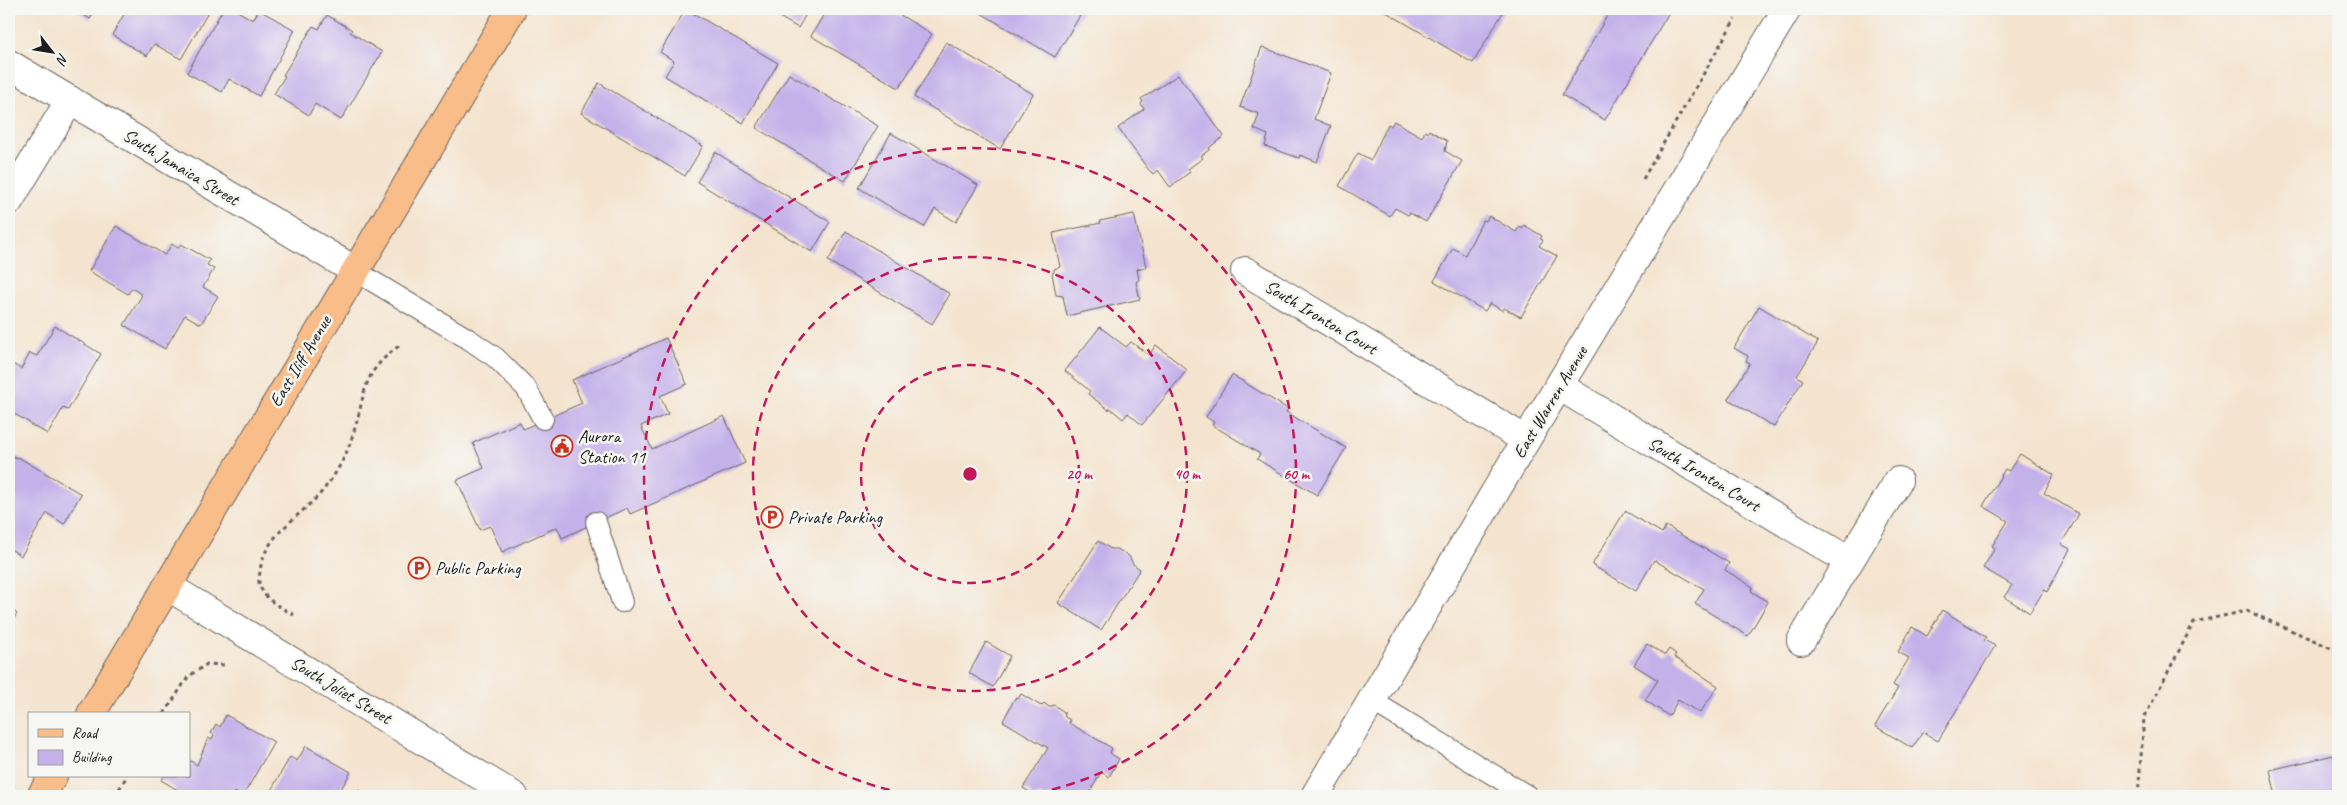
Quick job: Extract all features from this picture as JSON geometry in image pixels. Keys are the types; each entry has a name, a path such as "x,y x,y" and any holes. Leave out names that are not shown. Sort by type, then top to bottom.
{"main road":[{"name":"East Iliff Avenue","path":"91,712 354,270 512,9"},
{"path":"41,796 52,778"}],"street":[{"name":"East Warren Avenue","path":"1315,796 1526,440 1787,9"},
{"name":"South Jamaica Street","path":"9,64 354,270"},
{"path":"9,202 70,100"},
{"name":"South Ironton Court","path":"1244,271 1526,440"},
{"name":"South Ironton Court","path":"1559,386 1849,562"},
{"path":"1801,641 1898,482"},
{"name":"South Joliet Street","path":"167,586 514,796"}],"lane":[{"path":"354,270 470,340 496,358 526,388 544,419"},
{"path":"596,522 622,602"},
{"path":"1372,701 1528,796"}],"path":[{"path":"1640,183 1735,20"},
{"path":"294,615 268,600 258,582 261,563 281,529 327,486 342,461 354,435 366,382 373,369 385,356 399,346"},
{"path":"2138,796 2144,718 2194,622 2247,610 2338,650"},
{"path":"165,712 188,677 208,664 225,665"},
{"path":"115,796 126,778"}],"building":[{"path":"74,9 96,9 90,19"},
{"path":"127,9 210,9 181,59 154,44 147,56 112,35"},
{"path":"223,9 234,9 253,20 259,10 295,30 259,96 229,79 222,92 187,73"},
{"path":"686,9 778,63 743,123 665,76 674,61 660,52"},
{"path":"766,9 809,9 798,28"},
{"path":"827,9 890,9 932,34 899,88 811,36"},
{"path":"974,9 1084,9 1055,57"},
{"path":"1381,9 1505,9 1473,63"},
{"path":"1611,9 1671,9 1605,120 1562,95"},
{"path":"327,15 352,30 350,32 382,52 341,120 315,104 309,115 274,94 285,76 283,75 313,26 319,29"},
{"path":"946,42 1033,94 1000,149 914,97"},
{"path":"1262,47 1331,73 1314,119 1331,126 1317,162 1300,155 1299,158 1265,146 1268,135 1254,129 1259,114 1240,107"},
{"path":"789,74 878,126 845,181 756,128"},
{"path":"1178,75 1224,136 1201,156 1203,158 1188,169 1190,172 1170,187 1158,170 1153,174 1148,169 1118,128 1144,109 1141,99"},
{"path":"599,83 703,146 685,176 581,113"},
{"path":"1394,121 1422,137 1425,131 1428,133 1429,130 1447,141 1445,151 1462,161 1426,222 1410,213 1408,215 1395,208 1390,216 1339,186 1358,153 1371,160 1388,124 1391,126"},
{"path":"891,133 978,185 956,222 935,209 924,227 859,188"},
{"path":"715,152 830,222 812,252 697,182"},
{"path":"1134,214 1146,267 1137,269 1139,280 1136,282 1140,299 1067,316 1063,296 1056,295 1052,273 1054,269 1060,267 1053,233"},
{"path":"1489,216 1516,232 1520,226 1522,228 1524,225 1542,236 1540,239 1543,240 1539,246 1557,256 1521,317 1504,308 1503,311 1490,303 1485,311 1434,281 1453,248 1465,255 1483,220 1486,221"},
{"path":"116,226 165,255 172,244 178,248 181,244 210,260 207,265 214,269 203,287 218,296 201,324 185,315 165,349 124,325 142,295 132,288 128,294 89,271"},
{"path":"846,231 950,294 932,324 828,261"},
{"path":"1759,306 1818,342 1797,376 1803,380 1774,427 1728,399 1750,363 1746,361 1748,356 1734,348"},
{"path":"55,326 101,354 68,410 63,408 48,434 9,411 9,368 11,363 21,369 30,353 37,356"},
{"path":"1100,327 1126,347 1131,342 1149,355 1156,345 1187,370 1142,425 1128,413 1123,419 1110,408 1109,410 1088,394 1090,391 1065,371"},
{"name":"Aurora Station 11","path":"666,338 687,384 660,396 668,414 641,426 652,449 724,416 745,463 630,514 627,508 562,538 557,527 502,552 490,526 480,530 457,480 484,468 473,443 520,422 523,429 582,403 572,380"},
{"path":"1232,375 1288,409 1286,412 1346,448 1317,495 1257,459 1260,454 1212,425 1214,422 1206,417"},
{"path":"2020,454 2054,475 2044,493 2079,514 2061,544 2070,549 2047,592 2044,590 2030,613 2004,597 2012,585 1983,568 1995,548 1992,546 2008,521 1983,506 2005,469 2009,471"},
{"path":"13,456 18,457 81,494 64,524 47,513 21,556 9,548 9,462"},
{"path":"1625,511 1662,533 1666,526 1729,563 1725,570 1753,587 1751,591 1768,602 1748,636 1695,604 1704,589 1654,560 1636,591 1592,565"},
{"path":"1098,541 1111,549 1117,549 1129,556 1133,564 1140,569 1101,630 1058,603"},
{"path":"9,606 17,614 9,623"},
{"path":"1942,610 1986,637 1984,640 1995,646 1938,741 1923,732 1912,748 1875,726 1898,688 1893,685 1909,658 1898,652 1912,627 1927,636"},
{"path":"986,642 1010,656 993,687 969,673"},
{"path":"1647,644 1665,655 1669,649 1676,654 1674,657 1718,686 1700,713 1678,700 1669,716 1645,700 1658,680 1634,665"},
{"path":"1021,694 1041,706 1044,703 1049,707 1054,705 1064,712 1065,717 1070,720 1069,723 1112,748 1110,753 1119,759 1109,777 1101,772 1088,796 1029,796 1031,793 1023,788 1048,748 1003,721 1015,698 1018,699"},
{"path":"226,715 274,742 243,796 234,792 231,796 172,796 176,789 161,780 162,778 190,778 190,761 197,765 208,738 212,740 214,735 211,733 216,724 220,727"},
{"path":"306,746 351,772 337,796 259,796 263,791 269,794 290,757 297,761"},
{"path":"2338,754 2338,796 2276,796 2270,770"},
{"path":"359,790 370,796 355,796"}],"place":[{"name":"Aurora Station 11","path":"562,446"},
{"name":"Private Parking","path":"772,517"},
{"name":"Public Parking","path":"419,568"}]}
